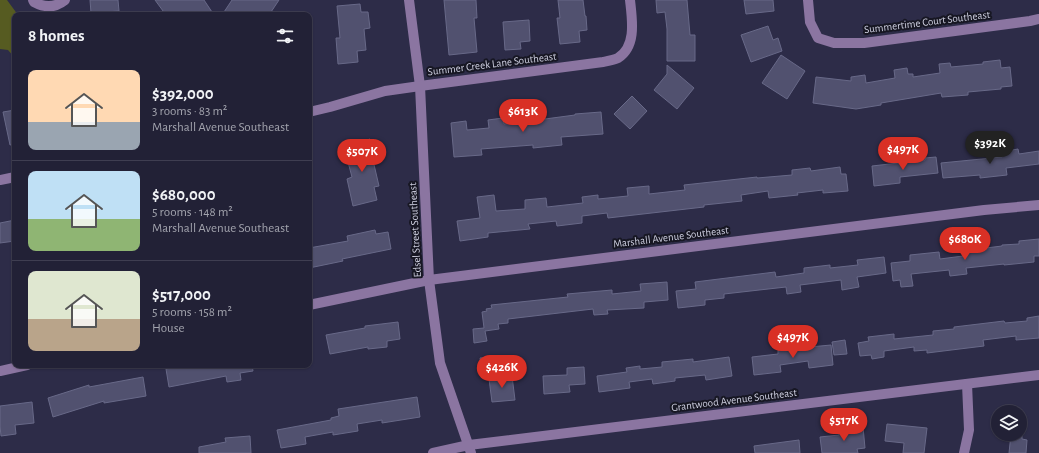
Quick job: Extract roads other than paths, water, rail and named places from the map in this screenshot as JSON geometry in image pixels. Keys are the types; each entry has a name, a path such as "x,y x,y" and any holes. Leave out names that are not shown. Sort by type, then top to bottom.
{"street":[{"path":"33,0 42,6 58,5 65,0"},
{"name":"Edsel Street Southeast","path":"409,0 420,86 429,280 440,363 470,449"},
{"name":"Summer Creek Lane Southeast","path":"312,111 385,91 603,62 618,58 627,49 630,43 632,32 630,0"},
{"name":"Summertime Court Southeast","path":"808,0 810,22 818,38 834,43 864,43 1039,19"},
{"path":"0,180 12,178"},
{"name":"Marshall Avenue Southeast","path":"312,304 429,280 984,210 1039,205"},
{"path":"0,371 14,368"},
{"name":"Grantwood Avenue Southeast","path":"433,453 1039,375"},
{"path":"964,453 969,430 967,384"}]}
